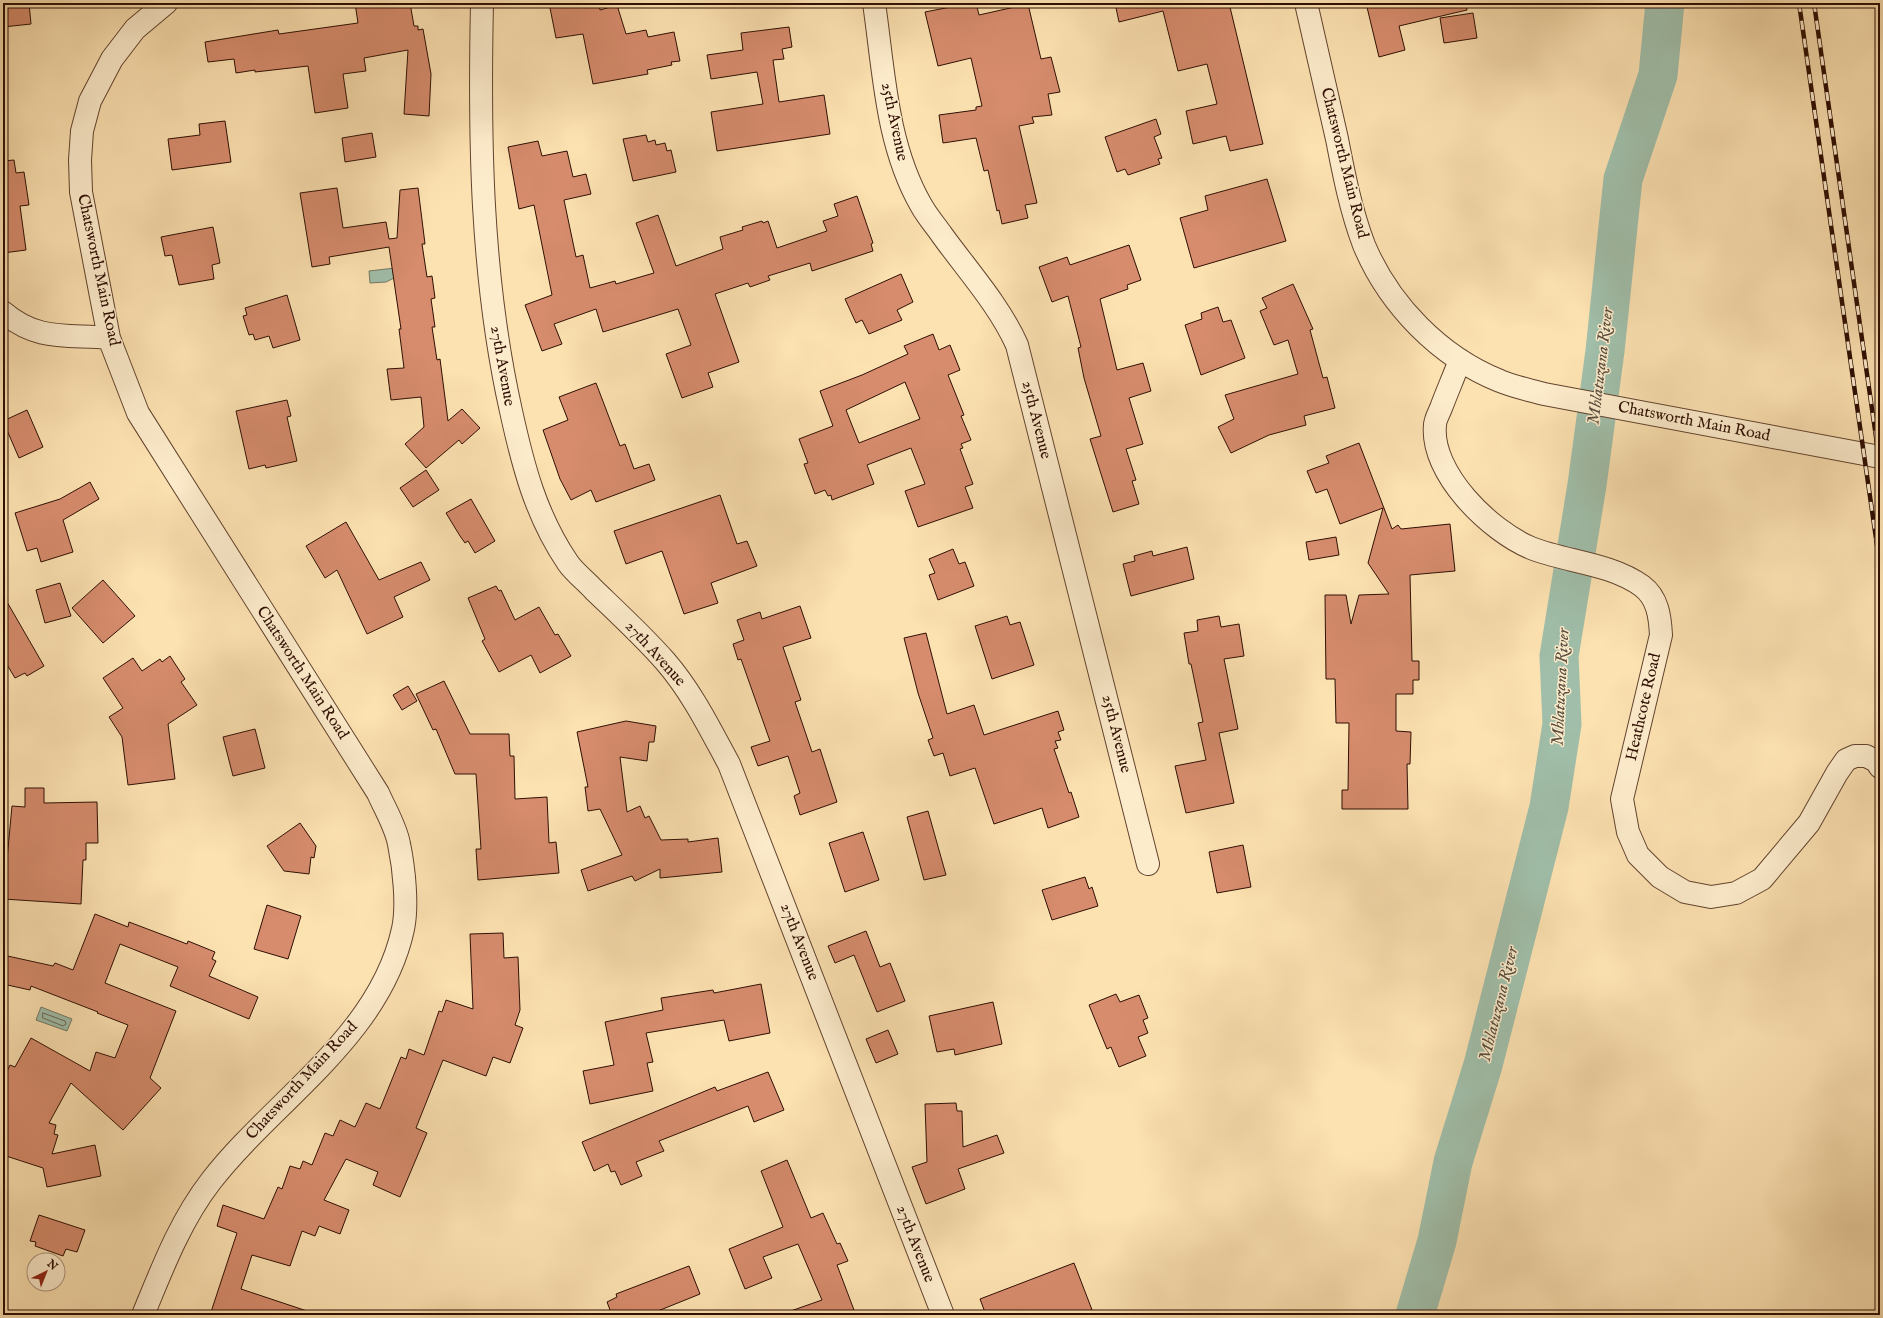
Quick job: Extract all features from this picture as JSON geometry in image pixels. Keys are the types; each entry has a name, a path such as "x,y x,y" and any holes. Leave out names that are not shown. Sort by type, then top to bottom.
{"street":[{"name":"Chatsworth Main Road","path":"143,1315 166,1258 193,1207 211,1181 234,1154 344,1040 372,1002 392,963 403,928 405,886 399,842 378,793 138,413 110,338 81,192 80,160 82,131 90,100 112,59 135,29 166,3"},
{"name":"27th Avenue","path":"482,3 480,101 483,203 490,292 504,382 527,481 545,526 569,564 666,662 698,705 729,764 943,1315"},
{"name":"25th Avenue","path":"874,3 892,130 907,178 922,207 1000,314 1017,345 1148,864"},
{"name":"Chatsworth Main Road","path":"1306,3 1352,210 1365,245 1379,274 1399,304 1427,334 1460,360 1500,381 1544,394 1880,457"},
{"path":"3,312 19,325 54,336 110,338"},
{"name":"Heathcote Road","path":"1460,360 1435,425 1437,451 1450,478 1467,501 1492,523 1531,548 1624,575 1643,587 1654,600 1660,616 1661,635 1622,799 1628,832 1638,855 1660,878 1685,892 1711,897 1736,893 1762,879 1809,823 1846,760 1855,756 1866,756 1876,761 1880,767"}],"water":[{"path":"395,268 394,278 386,282 370,283 369,271"},
{"path":"41,1007 72,1019 67,1031 36,1020"}],"building":[{"path":"3,3 29,3 31,24 3,27"},
{"path":"355,3 410,3 414,26 418,26 418,30 423,29 431,74 429,116 404,114 408,50 364,58 366,71 343,74 348,108 315,113 308,66 236,73 234,59 208,62 205,42 278,30 279,34 358,23"},
{"path":"549,3 599,3 600,10 617,5 626,34 646,30 648,37 674,32 680,61 671,62 672,65 647,70 648,74 593,84 583,34 556,38"},
{"path":"976,3 979,15 1028,4 1041,59 1051,57 1060,92 1048,94 1052,115 1032,117 1034,123 1019,126 1037,203 1025,205 1028,218 1002,224 999,210 997,211 988,170 984,171 976,138 943,143 939,115 976,110 976,107 982,106 971,58 938,66 925,12"},
{"path":"1115,3 1229,3 1263,144 1230,151 1226,136 1193,144 1186,111 1217,104 1207,64 1178,71 1163,11 1119,22"},
{"path":"1366,3 1466,3 1467,10 1399,26 1405,50 1379,57"},
{"path":"1473,13 1477,38 1444,43 1440,18"},
{"path":"789,27 792,47 782,49 784,59 773,60 779,102 824,95 830,134 717,151 711,112 763,104 757,72 711,79 707,55 743,50 741,33"},
{"path":"1156,119 1161,134 1154,137 1162,158 1158,159 1160,164 1128,175 1125,169 1117,172 1105,137"},
{"path":"225,121 231,162 172,170 168,139 200,135 199,124"},
{"path":"372,133 376,157 345,162 342,138"},
{"path":"646,135 648,142 655,140 656,145 665,143 667,151 671,150 676,172 633,181 623,139"},
{"path":"538,141 542,156 567,151 573,177 586,174 591,194 564,200 576,257 583,255 590,288 615,281 616,284 654,273 636,223 658,215 676,266 723,249 720,237 743,230 742,227 762,221 763,223 768,221 777,248 827,231 823,221 838,216 834,204 857,196 873,243 871,244 873,251 812,271 810,263 768,276 770,280 750,287 748,283 715,294 739,362 708,373 713,387 682,398 666,354 691,345 678,309 603,332 596,309 554,324 562,344 542,351 525,305 552,295 534,205 519,209 508,147"},
{"path":"14,160 16,173 24,172 29,205 20,206 26,250 3,253 3,161"},
{"path":"1267,179 1286,241 1194,268 1180,218 1208,210 1205,196"},
{"path":"337,188 343,228 386,222 389,239 397,238 400,190 418,188 425,244 422,244 427,277 432,276 435,298 431,299 435,327 432,327 437,360 440,359 448,421 462,409 480,428 462,444 459,440 426,468 405,444 424,427 421,397 391,400 387,369 404,368 399,329 401,329 389,247 329,257 330,264 312,267 300,193"},
{"path":"213,227 220,263 212,265 214,279 179,285 172,255 165,256 161,237"},
{"path":"1129,245 1141,280 1127,285 1128,289 1100,299 1117,370 1143,363 1151,391 1129,398 1143,444 1126,449 1136,480 1132,481 1139,504 1113,512 1090,439 1101,436 1084,378 1078,348 1081,347 1068,296 1052,302 1039,267 1067,257 1070,265"},
{"path":"901,274 913,302 897,310 902,320 869,334 862,320 856,323 845,299"},
{"path":"1293,284 1313,329 1310,330 1323,378 1327,377 1335,408 1304,416 1306,425 1269,435 1231,453 1218,427 1234,419 1225,395 1298,374 1288,340 1274,345 1260,311 1267,308 1262,298"},
{"path":"287,295 300,340 273,348 269,336 255,340 253,334 249,335 243,316 247,315 245,308"},
{"path":"1218,307 1223,322 1231,320 1245,358 1201,375 1185,325 1202,319 1201,313"},
{"path":"933,334 939,350 950,345 960,370 948,375 964,415 961,416 971,440 961,444 963,448 960,449 973,484 965,487 973,508 918,527 905,491 925,484 911,448 867,465 874,484 832,500 831,495 828,496 825,490 815,494 804,464 808,463 799,439 833,426 820,391 862,375 908,354 904,346","holes":["905,382 920,419 859,443 846,410"]},
{"path":"596,383 620,446 625,444 634,469 649,464 655,480 596,502 591,490 571,500 560,479 543,430 568,420 559,397"},
{"path":"287,400 291,416 287,417 297,461 266,468 265,465 249,469 236,411"},
{"path":"27,410 43,447 19,458 3,421"},
{"path":"1359,443 1392,529 1398,525 1401,529 1450,524 1455,571 1410,575 1412,661 1419,661 1419,680 1413,680 1413,694 1396,694 1396,731 1411,732 1410,764 1407,764 1408,809 1342,809 1342,790 1348,790 1349,723 1336,723 1335,679 1326,679 1325,595 1346,595 1351,624 1359,595 1389,594 1368,563 1383,508 1340,524 1327,489 1316,493 1307,471 1329,463 1326,456"},
{"path":"426,470 439,490 413,507 400,488"},
{"path":"90,482 99,499 63,520 73,552 41,562 37,548 27,551 15,513 60,499"},
{"path":"720,495 737,544 747,541 757,566 711,583 718,603 684,614 662,551 626,564 614,531"},
{"path":"471,499 495,541 475,553 468,541 465,543 446,513"},
{"path":"346,522 379,580 421,562 430,580 394,597 403,617 367,634 337,570 325,578 306,546"},
{"path":"1336,537 1339,555 1309,560 1306,542"},
{"path":"1187,547 1194,579 1131,596 1123,564 1135,561 1134,556 1152,551 1153,556"},
{"path":"953,549 959,564 965,562 974,586 938,600 929,575 935,573 929,559"},
{"path":"103,580 135,616 103,643 72,608"},
{"path":"60,583 71,616 45,623 36,590"},
{"path":"496,586 499,591 501,590 515,620 539,607 555,635 558,634 571,656 540,673 531,655 499,672 482,641 485,639 468,598"},
{"path":"3,595 44,666 27,676 25,673 15,678 3,658"},
{"path":"800,606 811,638 783,647 801,700 795,702 812,752 820,749 837,802 800,815 794,796 800,793 788,756 758,766 751,747 770,741 741,659 738,660 733,644 744,640 737,620 760,612 762,619"},
{"path":"1007,616 1010,625 1020,622 1034,665 992,679 975,626"},
{"path":"1219,616 1221,627 1239,624 1244,656 1224,659 1238,729 1219,733 1234,803 1186,813 1175,766 1206,760 1198,723 1203,722 1191,664 1189,664 1184,633 1198,631 1197,620"},
{"path":"926,633 947,714 974,705 984,735 1058,711 1064,730 1058,732 1061,740 1055,741 1058,748 1054,749 1079,817 1048,828 1042,808 994,824 975,768 950,776 943,753 934,756 928,740 933,738 918,693 904,638"},
{"path":"170,656 185,679 181,682 197,705 168,724 175,779 128,785 122,737 109,717 123,708 103,678 133,658 142,671 160,659 162,662"},
{"path":"444,681 470,734 509,734 510,756 514,756 515,799 547,797 549,843 556,842 559,873 478,880 476,849 481,849 476,774 455,774 436,729 433,730 416,694"},
{"path":"408,686 417,701 402,710 393,695"},
{"path":"626,721 656,726 654,742 649,742 647,761 620,757 627,812 640,806 645,818 649,816 661,840 688,839 688,842 718,838 722,872 660,878 660,869 635,881 632,876 588,891 581,870 622,855 600,809 588,811 585,787 588,787 577,732"},
{"path":"255,729 265,768 233,776 223,737"},
{"path":"25,788 44,788 44,803 97,802 98,843 86,843 86,860 83,860 81,904 3,899 3,882 5,881 12,806 25,807"},
{"path":"928,811 946,875 924,880 907,817"},
{"path":"300,823 316,846 314,858 311,857 309,874 284,871 267,846"},
{"path":"863,832 879,880 845,892 829,843"},
{"path":"1243,845 1251,887 1217,893 1209,852"},
{"path":"1085,877 1089,889 1092,887 1098,906 1052,920 1042,890"},
{"path":"267,905 301,916 288,959 254,949"},
{"path":"95,914 128,927 129,922 187,944 188,941 215,952 212,959 216,961 209,976 258,997 249,1019 170,986 178,967 120,944 105,983 176,1011 150,1078 161,1088 123,1130 71,1083 49,1123 56,1125 54,1134 58,1135 52,1154 95,1145 101,1176 47,1187 43,1168 3,1155 3,1079 10,1065 15,1067 31,1038 90,1071 96,1052 115,1058 128,1025 31,986 30,990 3,984 3,955 53,966 55,963 73,970"},
{"path":"866,931 880,967 890,963 905,1001 877,1012 854,955 835,963 828,946"},
{"path":"503,933 504,958 518,957 520,1010 515,1025 523,1028 510,1063 493,1057 486,1076 443,1060 416,1128 427,1133 400,1197 373,1185 378,1172 346,1159 324,1200 349,1210 340,1234 319,1226 315,1236 302,1231 290,1266 252,1255 241,1289 310,1312 310,1315 210,1315 237,1233 217,1226 223,1205 264,1219 278,1187 282,1189 290,1166 300,1169 303,1161 312,1165 325,1133 333,1136 340,1120 355,1127 366,1103 380,1109 401,1057 406,1059 409,1049 424,1055 439,1011 442,1012 446,1000 473,1009 470,934"},
{"path":"761,984 770,1033 729,1041 724,1020 646,1033 653,1062 647,1063 653,1091 590,1104 583,1071 614,1065 605,1022 663,1010 661,998 713,990 714,993"},
{"path":"1116,994 1120,1002 1139,995 1148,1018 1143,1020 1148,1033 1138,1037 1146,1056 1119,1067 1111,1047 1107,1049 1089,1005"},
{"path":"993,1002 1002,1044 955,1055 954,1049 937,1052 929,1016"},
{"path":"888,1030 898,1054 876,1063 866,1039"},
{"path":"768,1072 784,1110 754,1122 748,1106 659,1141 664,1151 636,1162 642,1176 621,1185 615,1171 611,1172 608,1164 594,1171 582,1142 715,1087 717,1091"},
{"path":"956,1103 957,1111 962,1111 963,1147 997,1135 1004,1153 958,1169 965,1189 926,1204 912,1167 927,1162 925,1104"},
{"path":"787,1160 811,1218 823,1213 837,1244 840,1243 848,1261 837,1265 854,1310 840,1315 785,1315 785,1313 822,1300 798,1244 763,1257 772,1278 745,1289 729,1249 783,1227 761,1171"},
{"path":"39,1215 85,1230 77,1252 66,1249 65,1252 52,1252 35,1246 36,1242 30,1241"},
{"path":"1074,1263 1094,1315 986,1315 980,1299"},
{"path":"689,1266 700,1294 648,1315 612,1315 607,1302 617,1297 616,1294"}],"waterway":[{"name":"Mhlatuzana River","path":"1415,1315 1437,1241 1453,1162 1483,1065 1549,807 1562,724 1559,656 1587,485 1605,351 1623,179 1658,75 1665,3"}],"railway":[{"path":"1799,3 1880,566"},
{"path":"1814,3 1880,465"}]}
